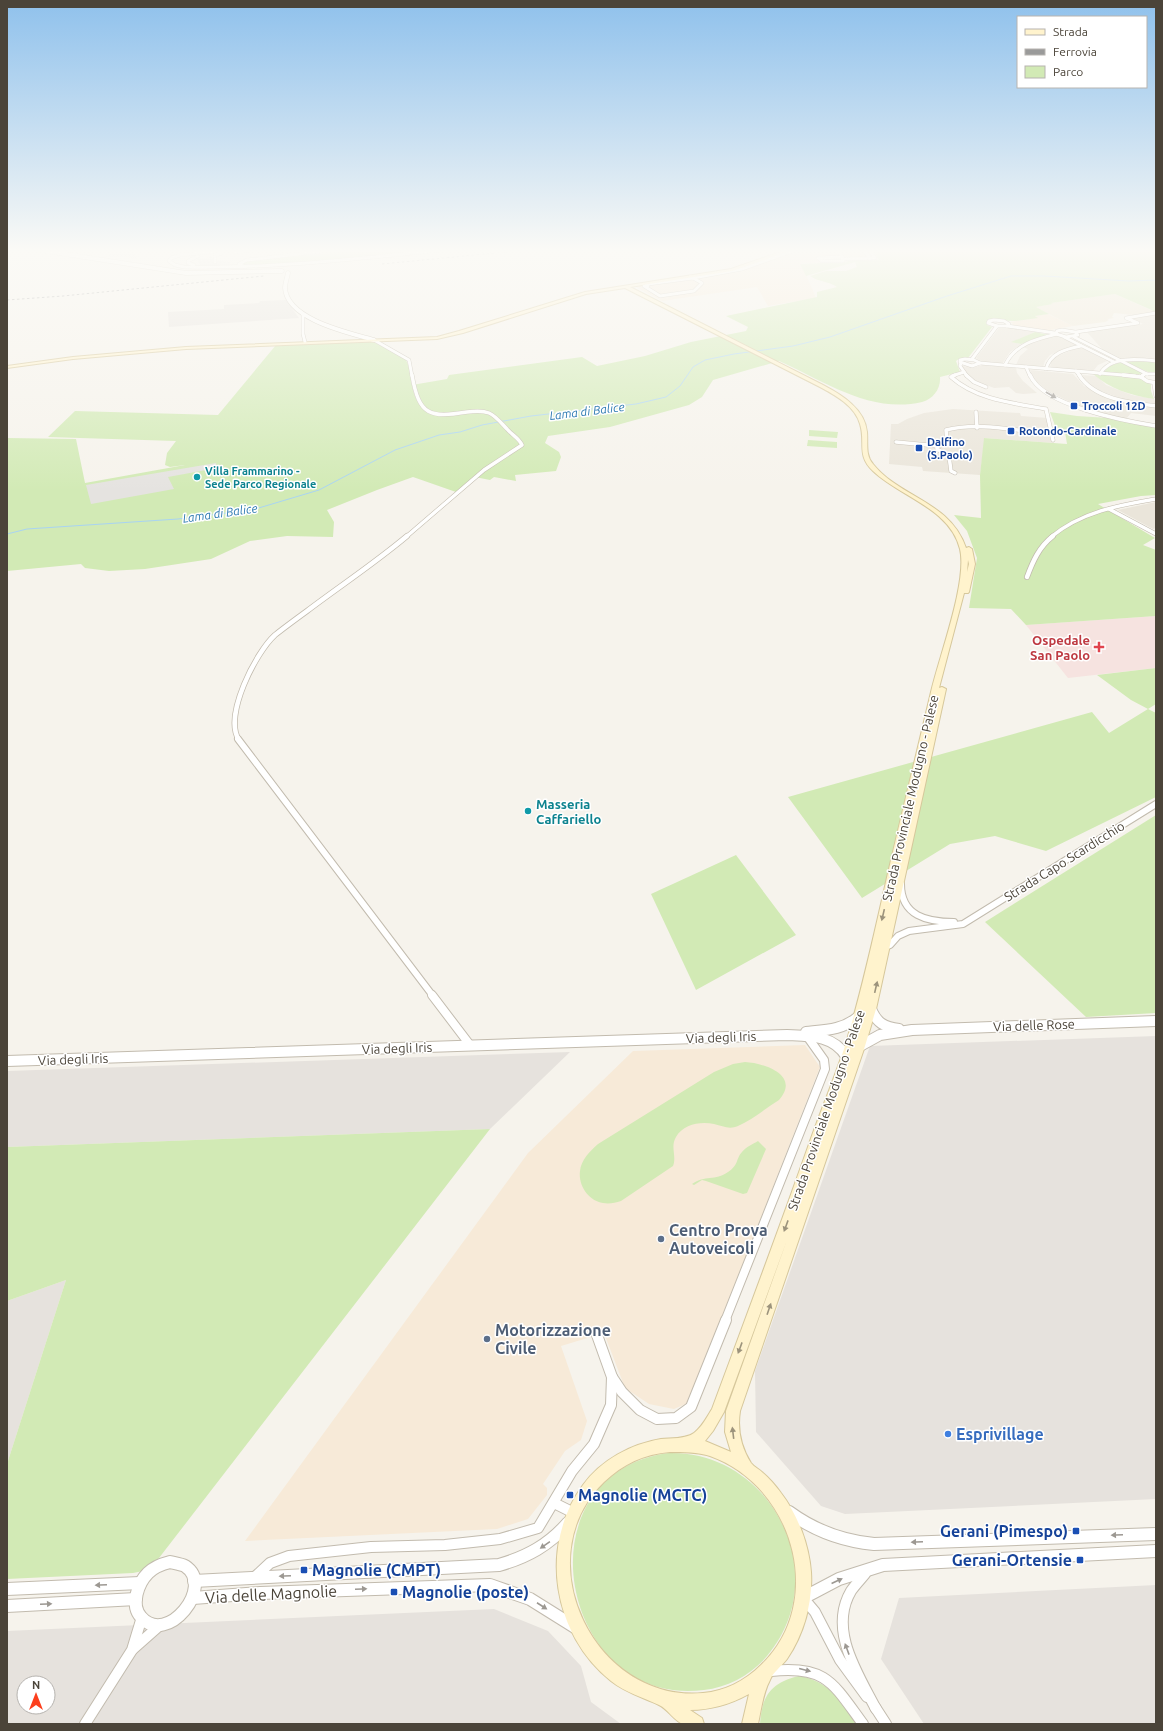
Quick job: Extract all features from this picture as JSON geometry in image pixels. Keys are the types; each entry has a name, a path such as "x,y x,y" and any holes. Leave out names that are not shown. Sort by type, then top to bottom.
{"main road":[{"path":"7,367 74,358 171,349 305,342 425,339 446,336 466,330"},
{"name":"Strada Provinciale Modugno - Palese","path":"670,1445 697,1446 735,1461 747,1468 767,1486 783,1508 793,1528 800,1550 804,1574 803,1598 799,1618 791,1638 781,1656 765,1674 742,1690 718,1699 692,1702 666,1700 642,1692 620,1679 601,1661 579,1630 568,1602 564,1573 565,1544 573,1515 591,1485 614,1464 640,1450 697,1439 709,1426 717,1412 791,1212 859,1016 943,656 960,596 965,553 963,544 954,531 935,511 922,500 888,480 865,459 863,449 865,425 852,407 833,393 713,330"},
{"name":"Strada Provinciale Modugno - Palese","path":"747,1468 738,1455 734,1444 732,1420 733,1411 860,1046 871,1009 900,874 972,564 970,552 960,531 946,514 926,499 891,479 874,463 868,449 869,431 867,418 857,406 829,387 780,364"},
{"name":"Strada Provinciale Modugno - Palese","path":"750,1724 756,1697 765,1674"},
{"name":"Strada Provinciale Modugno - Palese","path":"666,1700 696,1724"}],"street":[{"path":"303,330 305,342"},
{"path":"343,330 374,340 409,360 418,398 429,412 439,415 483,411 491,414 521,443 521,447 508,453 484,470 401,541 274,636 264,648 248,676 238,700 233,725 235,735 243,746 470,1045"},
{"path":"972,359 993,330"},
{"path":"1030,330 1056,334 1064,337 1114,362"},
{"path":"1005,365 1010,355 1018,348 1035,340 1056,334 1057,331 1062,330 1076,332 1093,330"},
{"path":"1074,337 1078,335 1076,332"},
{"path":"1064,337 1074,337 1147,374 1156,374"},
{"path":"1046,369 1047,363 1053,356 1069,348 1081,346"},
{"path":"986,387 972,382 960,366 961,363 959,361 962,359 972,359 980,363 1141,377 1147,374"},
{"path":"1100,374 1105,367 1114,362 1156,361"},
{"path":"961,363 972,366 980,363"},
{"path":"1026,367 1030,377 1037,384 1046,392 1066,403 1111,417 1156,426"},
{"path":"1076,371 1079,378 1086,385 1097,391 1130,402 1156,406"},
{"path":"964,372 951,377 959,384 970,390 997,400 1046,409 1053,440"},
{"path":"1141,377 1155,385 1156,396"},
{"path":"976,412 977,428"},
{"path":"938,447 946,441 946,430 950,428 977,428 1044,433 1051,431"},
{"path":"897,444 938,447 949,456 951,471 955,473"},
{"path":"1027,577 1032,559 1049,538 1076,520 1109,509 1156,500"},
{"path":"1109,509 1156,534"},
{"name":"Strada Capo Scardicchio","path":"973,918 1156,804"},
{"path":"900,874 902,897 909,910 921,918 933,921 959,922 973,918"},
{"path":"885,947 890,945 898,936 909,931 963,924 973,918"},
{"path":"871,1009 874,1018 879,1023 888,1027 912,1030"},
{"path":"787,1035 843,1028 852,1023 859,1016"},
{"name":"Via delle Rose","path":"912,1030 1156,1021"},
{"path":"860,1046 880,1035 912,1030"},
{"path":"787,1035 828,1039 838,1044 846,1056"},
{"name":"Via degli Iris","path":"7,1061 787,1035"},
{"path":"597,1336 612,1377 622,1392 640,1410 657,1419 676,1418 692,1407 825,1069 824,1060 807,1036"},
{"path":"254,1578 270,1563 289,1556 371,1547 446,1545 500,1539 538,1528 572,1471 594,1444 611,1405 612,1377"},
{"path":"554,1503 573,1515"},
{"path":"783,1508 800,1521 823,1533 856,1543 874,1544 1156,1534"},
{"name":"Via delle Magnolie","path":"194,1580 499,1565 514,1562 542,1548 558,1536 573,1515"},
{"path":"886,1724 840,1660 815,1612 803,1598 839,1580 872,1567 898,1563 1156,1550"},
{"path":"170,1562 178,1562 185,1565 190,1570 194,1580 195,1587 193,1598 188,1608 171,1622 161,1625 152,1624 138,1612 136,1600 140,1583 153,1568 170,1562"},
{"path":"872,1567 854,1583 847,1596 842,1615 842,1627 843,1637 850,1658 876,1709"},
{"path":"7,1589 140,1583"},
{"name":"Via delle Magnolie","path":"193,1598 260,1593 490,1585 530,1599 579,1630"},
{"path":"7,1606 136,1600"},
{"path":"85,1724 132,1650 142,1617"},
{"path":"132,1650 161,1625"},
{"path":"765,1674 785,1668 801,1668 815,1672 831,1681 863,1724"}],"shaded area":[{"path":"998,330 1023,330 1035,332 1012,342 1021,344 1010,352 1002,364 982,362 976,358"},
{"path":"1103,330 1156,330 1156,359 1120,358 1103,350 1087,332"},
{"path":"1056,335 1077,345 1050,355 1045,361 1043,367 1016,365 1020,356 1028,349 1023,347"},
{"path":"1080,347 1107,361 1098,365 1093,371 1050,368 1051,362 1057,356"},
{"path":"983,365 1016,368 1017,373 1023,381 1037,393 1016,393 1009,387 994,388 976,381 969,376 962,366 974,367"},
{"path":"1030,370 1073,374 1084,386 1101,394 1156,408 1156,416 1131,413 1126,419 1080,407 1046,390 1034,379"},
{"path":"1080,375 1097,376 1106,385 1132,395 1154,399 1156,405 1129,401 1106,393 1090,386"},
{"path":"953,409 1020,413 1021,416 1048,418 1054,443 985,438 980,475 923,471 922,467 889,464 891,424 898,424 924,413"},
{"path":"216,463 217,468 168,477 174,489 91,504 86,485"},
{"path":"1156,502 1156,528 1153,529 1118,510"},
{"name":"Ospedale San Paolo","path":"1156,616 1156,668 1068,678 1026,625"},
{"path":"1156,1036 1156,1499 845,1514 821,1506 756,1432 755,1371 870,1046"},
{"path":"805,1045 820,1067 688,1403 674,1409 649,1404 625,1388 604,1333 561,1346 587,1421 581,1440 565,1451 543,1484 547,1488 547,1495 528,1519 497,1529 245,1541 528,1153 633,1051"},
{"path":"570,1052 490,1129 7,1147 7,1071"},
{"path":"66,1280 7,1464 7,1301"},
{"path":"1156,1585 1156,1724 924,1724 881,1659 899,1598"},
{"path":"494,1609 548,1631 581,1666 591,1702 621,1724 7,1724 7,1631"}],"green space":[{"path":"747,330 990,330 968,358 960,358 956,361 960,372 940,377 939,386 936,393 930,399 922,402 903,405 866,400 830,386 779,361 713,380 702,397 689,405 610,427 548,436 545,443 559,452 561,457 556,471 515,475 516,481 494,477 490,480 475,477 456,492 413,477 377,490 327,510 334,522 333,537 287,536 250,541 211,559 145,569 109,571 85,568 81,564 7,571 7,438 76,439 85,483 185,465 170,467 165,465 167,453 176,441 48,437 75,411 218,415 276,345 371,342 397,353 404,358 410,370 412,385 447,379 449,375 582,357 597,366 645,356 691,342","holes":["412,385 420,405 414,393"]},
{"path":"1035,332 1049,335 1021,344 1011,342"},
{"path":"1121,362 1142,373 1138,375 1104,372 1109,366"},
{"path":"1126,362 1156,362 1155,373 1148,372"},
{"path":"1093,374 1139,378 1151,383 1151,391 1154,399 1136,396 1121,391 1107,384"},
{"path":"1050,412 1077,416 1109,418 1156,428 1156,495 1141,496 1098,504 1155,538 1143,545 1156,550 1156,616 1026,625 1011,609 969,608 977,558 967,531 954,515 981,518 980,475 984,438 1067,444 1065,432 1057,431"},
{"path":"809,430 838,432 837,438 809,436"},
{"path":"808,440 837,442 837,448 807,446"},
{"path":"1156,668 1156,704 1148,709 1131,700 1097,675"},
{"path":"1148,709 1156,713 1156,797 1046,851 995,836 950,844 862,898 788,797 1092,712 1109,733"},
{"path":"1156,815 1156,1013 1086,1017 985,922"},
{"path":"736,855 796,935 696,990 651,894"},
{"path":"745,1062 770,1068 783,1077 786,1084 785,1091 779,1100 748,1121 735,1127 729,1128 709,1123 698,1123 683,1129 674,1141 673,1166 621,1201 603,1203 598,1202 589,1196 581,1182 580,1171 586,1156 598,1144 714,1072 733,1064"},
{"path":"490,1129 159,1558 143,1571 133,1573 7,1579 7,1464 66,1280 7,1301 7,1147"},
{"path":"758,1141 766,1149 747,1193 743,1194 702,1180 694,1185 692,1184 697,1181 723,1175 728,1172 736,1164 740,1154"},
{"path":"668,1453 705,1458 737,1472 763,1495 782,1523 793,1556 795,1590 787,1624 767,1656 754,1669 738,1679 722,1686 704,1690 655,1686 617,1664 589,1629 575,1587 574,1543 589,1502 620,1470"},
{"path":"799,1676 818,1682 826,1687 845,1707 856,1724 760,1724 763,1706 769,1692 781,1683"}],"waterway":[{"name":"Lama di Balice","path":"7,534 27,529 178,519 252,510 319,490 395,450 439,435 460,432 482,425 531,416 636,404 666,397 680,386 693,367 705,360 734,354 793,346 830,337 851,330"}],"place":[{"name":"Troccoli 12D","path":"1074,406"},
{"name":"Rotondo-Cardinale","path":"1011,431"},
{"name":"Dalfino (S.Paolo)","path":"919,448"},
{"name":"Villa Frammarino - Sede Parco Regionale","path":"197,477"},
{"name":"Ospedale San Paolo","path":"1099,647"},
{"name":"Masseria Caffariello","path":"528,811"},
{"name":"Centro Prova Autoveicoli","path":"661,1239"},
{"name":"Motorizzazione Civile","path":"487,1339"},
{"name":"Esprivillage","path":"948,1434"},
{"name":"Magnolie (MCTC)","path":"570,1495"},
{"name":"Gerani (Pimespo)","path":"1076,1531"},
{"name":"Gerani-Ortensie","path":"1080,1560"},
{"name":"Magnolie (CMPT)","path":"304,1570"},
{"name":"Magnolie (poste)","path":"394,1592"}]}
